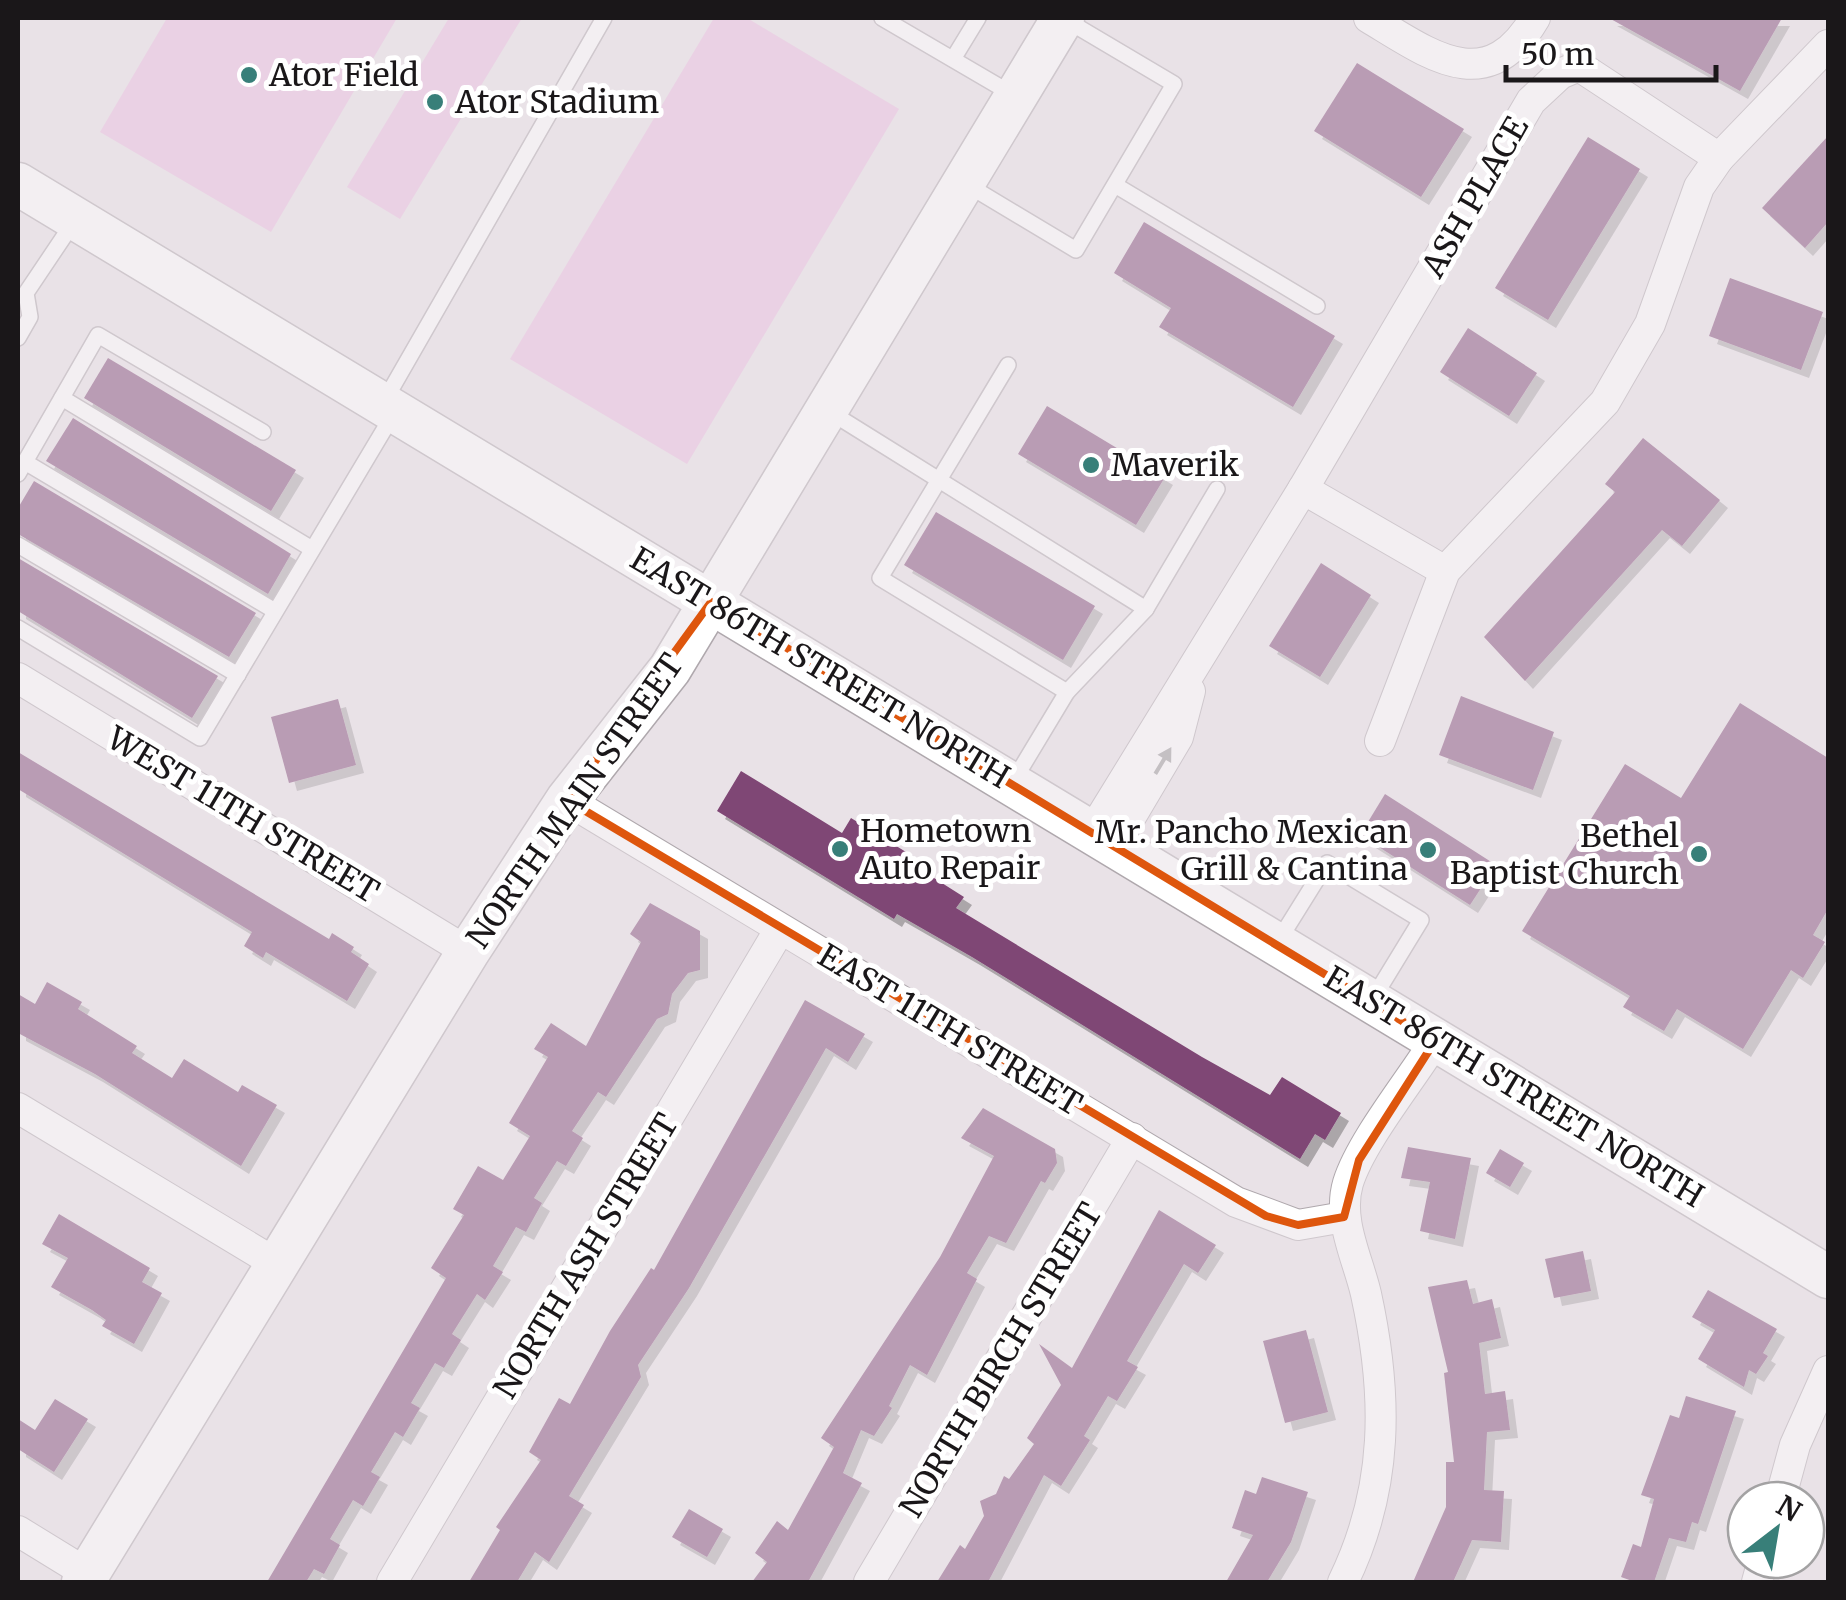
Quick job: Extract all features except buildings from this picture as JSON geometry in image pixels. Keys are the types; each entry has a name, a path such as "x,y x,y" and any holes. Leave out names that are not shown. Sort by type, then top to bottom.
{"main road":[{"name":"NORTH MAIN STREET","path":"85,1578 468,952 567,800 670,669 1063,18"},
{"name":"EAST 86TH STREET NORTH","path":"18,184 1828,1276"}],"street":[{"path":"1369,18 1402,26 1435,57 1461,65 1482,64 1512,48 1536,18"},
{"path":"1380,741 1445,572 1606,402 1650,324 1700,187 1719,158 1828,45"},
{"name":"ASH PLACE","path":"1102,838 1198,660 1303,490 1531,101 1560,74 1578,66 1719,158"},
{"path":"1303,490 1445,572"},
{"name":"WEST 11TH STREET","path":"18,678 468,952"},
{"name":"EAST 11TH STREET","path":"567,800 1266,1216 1298,1225 1344,1217"},
{"name":"NORTH ASH STREET","path":"392,1582 780,929"},
{"path":"1343,1582 1377,1491 1384,1434 1381,1383 1369,1312 1344,1217 1348,1184 1435,1040"},
{"path":"18,1108 276,1264"},
{"name":"NORTH BIRCH STREET","path":"869,1582 1132,1138"},
{"path":"1785,1480 1795,1445 1828,1370"},
{"path":"18,1531 85,1578"}],"lane":[{"path":"18,628 200,738 312,549 604,18"},
{"path":"882,18 904,23 953,60 1015,96"},
{"path":"953,60 978,18"},
{"path":"964,182 1076,250 1174,84 1063,18"},
{"path":"1115,185 1317,306"},
{"path":"18,338 30,317 22,292 76,220"},
{"path":"263,432 98,335 21,468 275,611"},
{"path":"1008,365 880,578 1068,692"},
{"path":"62,398 312,549"},
{"path":"827,410 1146,609"},
{"path":"1012,784 1068,692 1146,609 1217,490"},
{"path":"18,545 238,674"},
{"path":"1276,944 1327,862 1421,920 1372,1002"}],"highlighted area":[{"path":"711,602 1435,1041 1359,1160 1344,1217 1298,1225 1266,1216 567,800"}],"shaded area":[{"name":"Ator Field","path":"167,18 397,18 271,232 100,132"},
{"name":"Ator Stadium","path":"449,18 522,18 400,219 347,187"},
{"path":"714,18 747,18 899,109 687,464 510,359"}],"place":[{"name":"Ator Field","path":"249,75"},
{"name":"Ator Stadium","path":"435,102"},
{"name":"Maverik","path":"1091,465"},
{"name":"Hometown Auto Repair","path":"840,849"},
{"name":"Mr. Pancho Mexican Grill & Cantina","path":"1428,850"},
{"name":"Bethel Baptist Church","path":"1699,854"}]}
